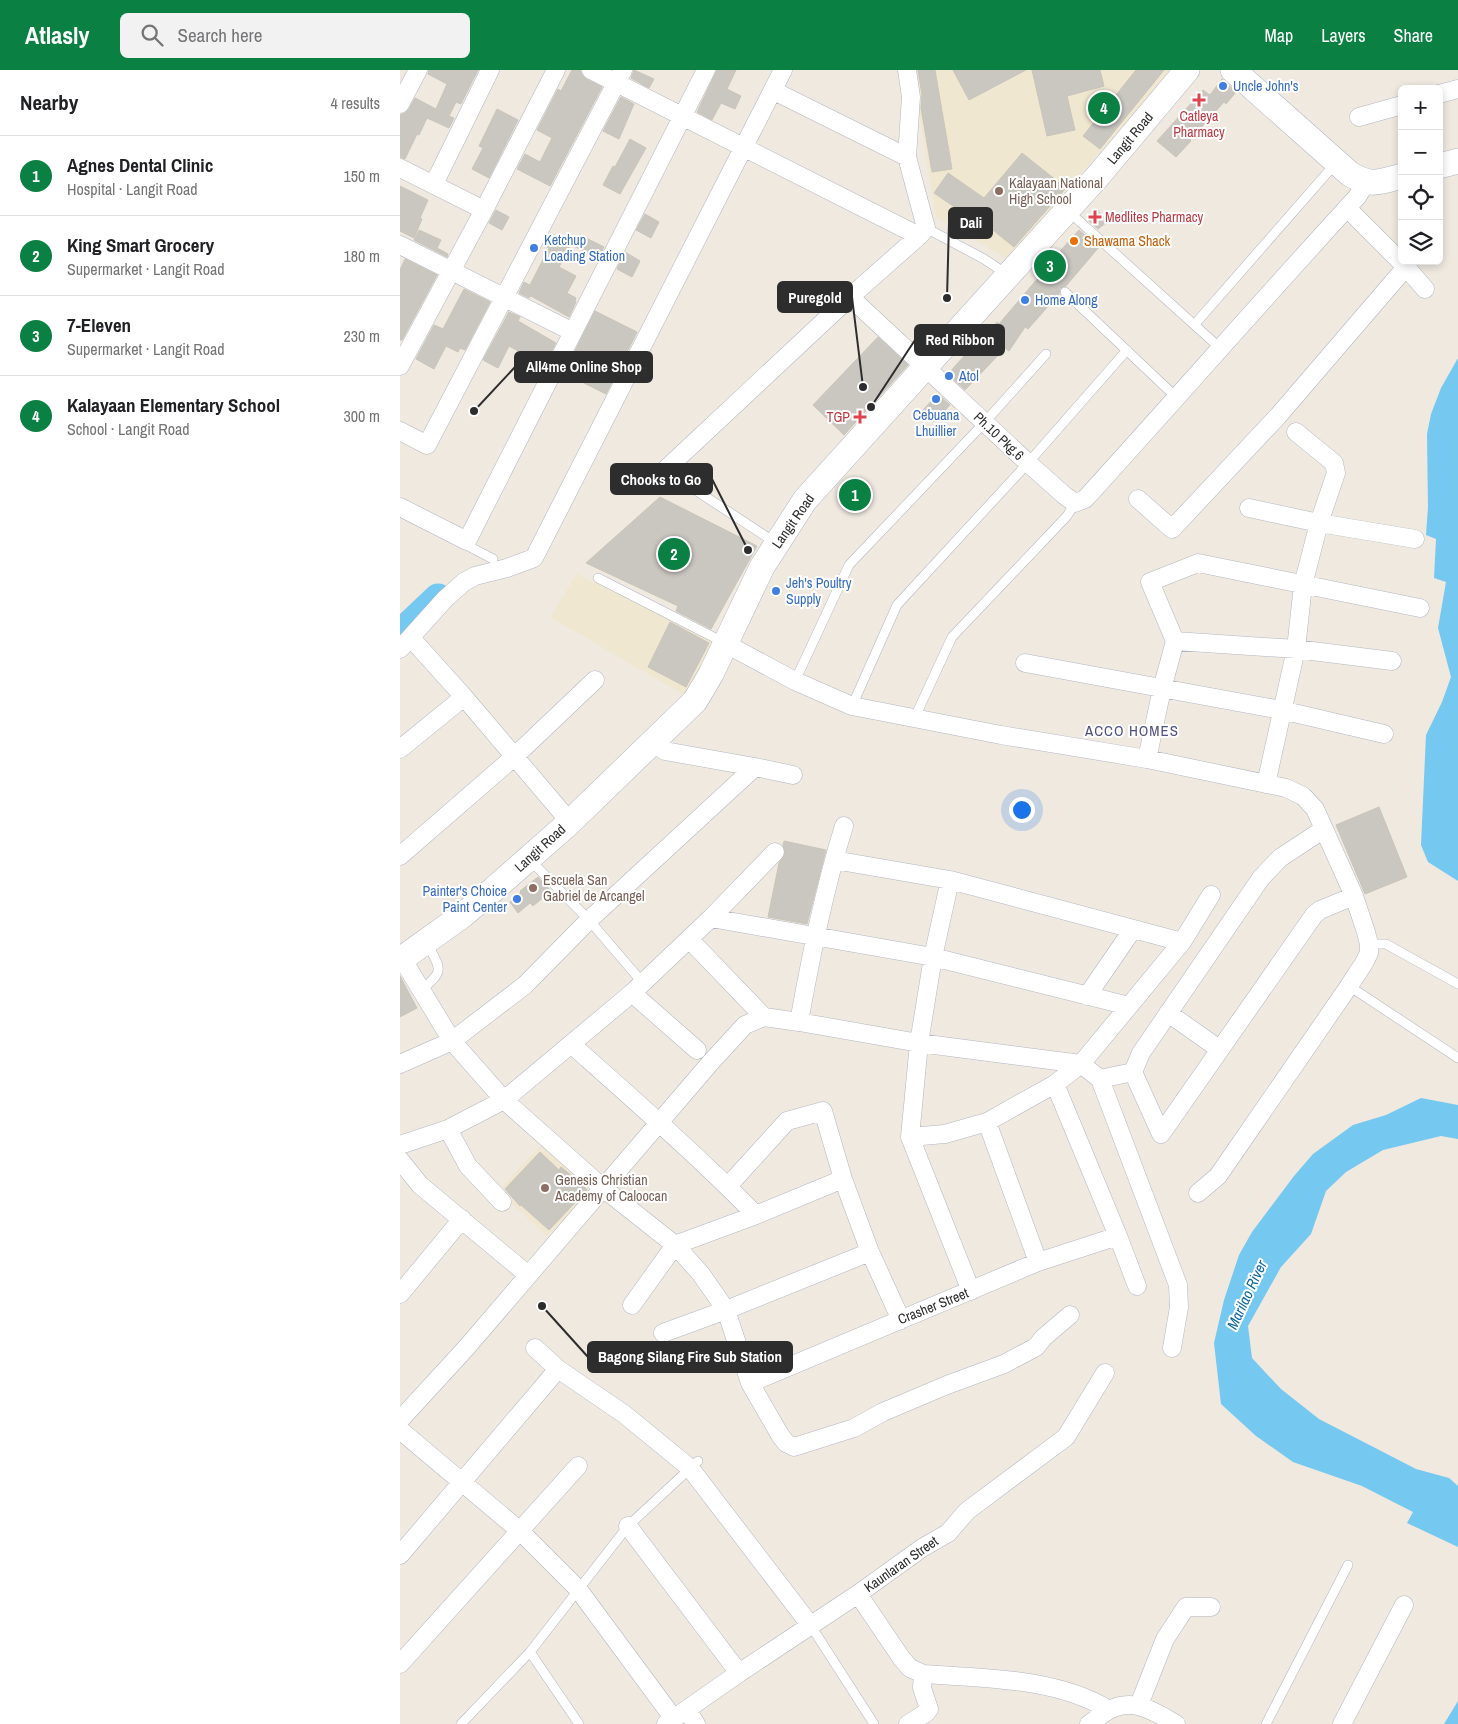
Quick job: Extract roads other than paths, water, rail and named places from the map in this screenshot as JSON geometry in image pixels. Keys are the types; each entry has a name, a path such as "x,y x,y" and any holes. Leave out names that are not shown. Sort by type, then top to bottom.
{"main road":[{"name":"Langit Road","path":"401,958 427,942 463,915 570,822 695,701 704,688 726,644 762,567 805,500 1067,210 1187,70"},
{"path":"1233,70 1350,174 1366,183 1380,182 1398,177"},
{"path":"1443,165 1458,160"}],"street":[{"path":"400,104 418,70"},
{"path":"434,184 490,70"},
{"path":"400,366 484,210 556,70"},
{"path":"591,70 620,76 683,116 744,148 923,232"},
{"path":"400,507 467,540 706,70"},
{"path":"570,822 464,697 406,644 445,600 464,582 475,576 507,568 534,558 783,70"},
{"path":"908,70 911,97 907,157 923,232"},
{"path":"400,431 427,445 620,76"},
{"path":"1443,93 1458,89"},
{"path":"780,94 907,157"},
{"path":"1359,117 1398,106"},
{"path":"400,168 484,210"},
{"path":"1075,503 1085,499 1177,398 1348,208 1366,183"},
{"path":"1348,208 1425,290"},
{"path":"665,470 850,297 923,232"},
{"path":"400,246 573,332"},
{"path":"1138,499 1172,529 1278,416 1406,268"},
{"name":"Ph.10 Pkg.6","path":"850,297 1028,463 1075,503"},
{"path":"1266,784 1296,649 1304,585 1319,523 1336,474 1334,463 1296,432"},
{"path":"1249,508 1319,523 1415,539"},
{"path":"1146,759 1175,641 1150,582 1198,563 1420,608"},
{"path":"1175,641 1296,649 1392,661"},
{"path":"726,644 795,680 852,706 1001,735 1146,759 1286,788 1303,796 1315,809 1354,896 1369,944 1369,953 1349,986 1218,1176 1198,1193"},
{"path":"1025,663 1281,710 1384,734"},
{"path":"400,856 514,757 595,680"},
{"path":"400,749 464,697"},
{"path":"652,742 665,751 793,775"},
{"path":"400,1064 452,1041 525,985 589,920 755,767"},
{"path":"799,1022 815,936 844,826"},
{"path":"1324,829 1280,858 1261,878 1141,1053 1133,1072 1160,1134 1314,914 1354,896"},
{"path":"400,1145 448,1129 504,1100 637,988 712,918 775,852"},
{"path":"834,860 950,880 1182,942"},
{"path":"950,880 933,957 919,1043 910,1137 971,1290"},
{"path":"910,1137 945,1134 987,1122 1055,1084 1081,1064 1182,942 1211,895"},
{"path":"712,918 933,957 1130,1006"},
{"path":"1087,996 1133,929"},
{"path":"689,939 764,1017"},
{"path":"401,958 452,1041 504,1100 603,1188 675,1245 701,1274 726,1310 750,1383 786,1443 794,1446 854,1428 883,1412 919,1396 1004,1364 1036,1347 1043,1338 1070,1315"},
{"path":"637,988 697,1050"},
{"path":"1168,1013 1219,1049"},
{"path":"400,1420 467,1347 711,1062 745,1025 764,1017 919,1043 1081,1064 1100,1079 1178,1285 1179,1307 1172,1348"},
{"path":"571,1044 728,1186 756,1215"},
{"path":"1100,1079 1133,1072"},
{"path":"1055,1084 1137,1286"},
{"path":"728,1186 787,1121 823,1111 843,1179 870,1252 901,1320"},
{"path":"987,1122 1038,1262"},
{"path":"448,1129 468,1166 502,1202"},
{"path":"401,1164 420,1185 528,1275"},
{"path":"632,1305 675,1245 756,1215 843,1179"},
{"path":"400,1294 462,1219"},
{"name":"Crasher Street","path":"750,1383 1038,1262 1118,1236"},
{"path":"663,1333 726,1310 870,1252"},
{"path":"535,1348 558,1369 620,1418 694,1464 811,1626"},
{"path":"400,1555 558,1369"},
{"name":"Kaunlaran Street","path":"681,1719 739,1672 811,1626 922,1548 948,1533 967,1511 1066,1438 1105,1373"},
{"path":"400,1430 520,1531 578,1589 681,1719"},
{"path":"400,1664 578,1466"},
{"path":"628,1526 739,1672"},
{"path":"858,1594 910,1668 923,1674 1016,1682 1063,1690 1091,1699 1109,1710"},
{"path":"1342,1724 1404,1605"},
{"path":"1139,1705 1157,1656 1186,1607 1211,1607"},
{"path":"908,1724 926,1713 928,1709 922,1688 923,1674"},
{"path":"1092,1723 1109,1710 1120,1706 1139,1705 1176,1724"}],"lane":[{"path":"1195,324 1337,162"},
{"path":"1067,210 1220,348"},
{"path":"923,232 984,259 1008,276"},
{"path":"1065,292 1177,398"},
{"path":"852,706 897,604 1028,463 1127,350"},
{"path":"795,680 849,565 985,422 1046,354"},
{"path":"665,470 776,543"},
{"path":"915,717 952,637 1067,516 1075,503"},
{"path":"467,540 470,547 493,559"},
{"path":"598,578 726,644"},
{"path":"528,858 589,920 637,988"},
{"path":"421,990 435,979 439,973 439,967 427,942"},
{"path":"1369,944 1386,944 1458,984"},
{"path":"1349,986 1458,1058"},
{"path":"460,1724 530,1652 628,1526 694,1464"},
{"path":"1266,1724 1348,1565"},
{"path":"811,1626 874,1724"},
{"path":"530,1652 579,1724"}],"water":[{"path":"1458,358 1458,881 1428,862 1421,845 1426,735 1442,702 1451,677 1438,628 1446,582 1434,578 1436,539 1426,535 1428,507 1427,434 1431,414 1441,388"},
{"name":"Marilao River","path":"1421,1098 1458,1105 1458,1139 1441,1136 1383,1150 1346,1172 1326,1191 1311,1234 1281,1267 1248,1326 1252,1358 1281,1389 1319,1419 1416,1469 1449,1478 1458,1486 1458,1547 1407,1523 1413,1512 1362,1486 1293,1462 1256,1436 1221,1404 1214,1343 1224,1300 1239,1255 1252,1232 1294,1176 1313,1154 1353,1125 1386,1115"},
{"path":"1458,1701 1458,1724 1444,1724"}],"waterway":[{"path":"400,634 438,598"}],"place":[{"name":"Uncle John's","path":"1223,86"},
{"name":"Catleya Pharmacy","path":"1199,100"},
{"name":"Kalayaan Elementary School","path":"1104,108"},
{"name":"Kalayaan National High School","path":"999,191"},
{"name":"Medlites Pharmacy","path":"1095,217"},
{"name":"Shawama Shack","path":"1074,241"},
{"name":"Ketchup Loading Station","path":"534,248"},
{"name":"7-Eleven","path":"1050,266"},
{"name":"Dali","path":"947,298"},
{"name":"Home Along","path":"1025,300"},
{"name":"Atol","path":"949,376"},
{"name":"Puregold","path":"863,387"},
{"name":"Cebuana Lhuillier","path":"936,399"},
{"name":"Red Ribbon","path":"871,407"},
{"name":"All4me Online Shop","path":"474,411"},
{"name":"TGP","path":"860,417"},
{"name":"Agnes Dental Clinic","path":"855,495"},
{"name":"Chooks to Go","path":"748,550"},
{"name":"King Smart Grocery","path":"674,554"},
{"name":"Jeh's Poultry Supply","path":"776,591"},
{"name":"Escuela San Gabriel de Arcangel","path":"533,888"},
{"name":"Painter's Choice Paint Center","path":"517,899"},
{"name":"Genesis Christian Academy of Caloocan","path":"545,1188"},
{"name":"Bagong Silang Fire Sub Station","path":"542,1306"}],"district":[{"name":"ACCO HOMES","path":"1132,731"}]}
